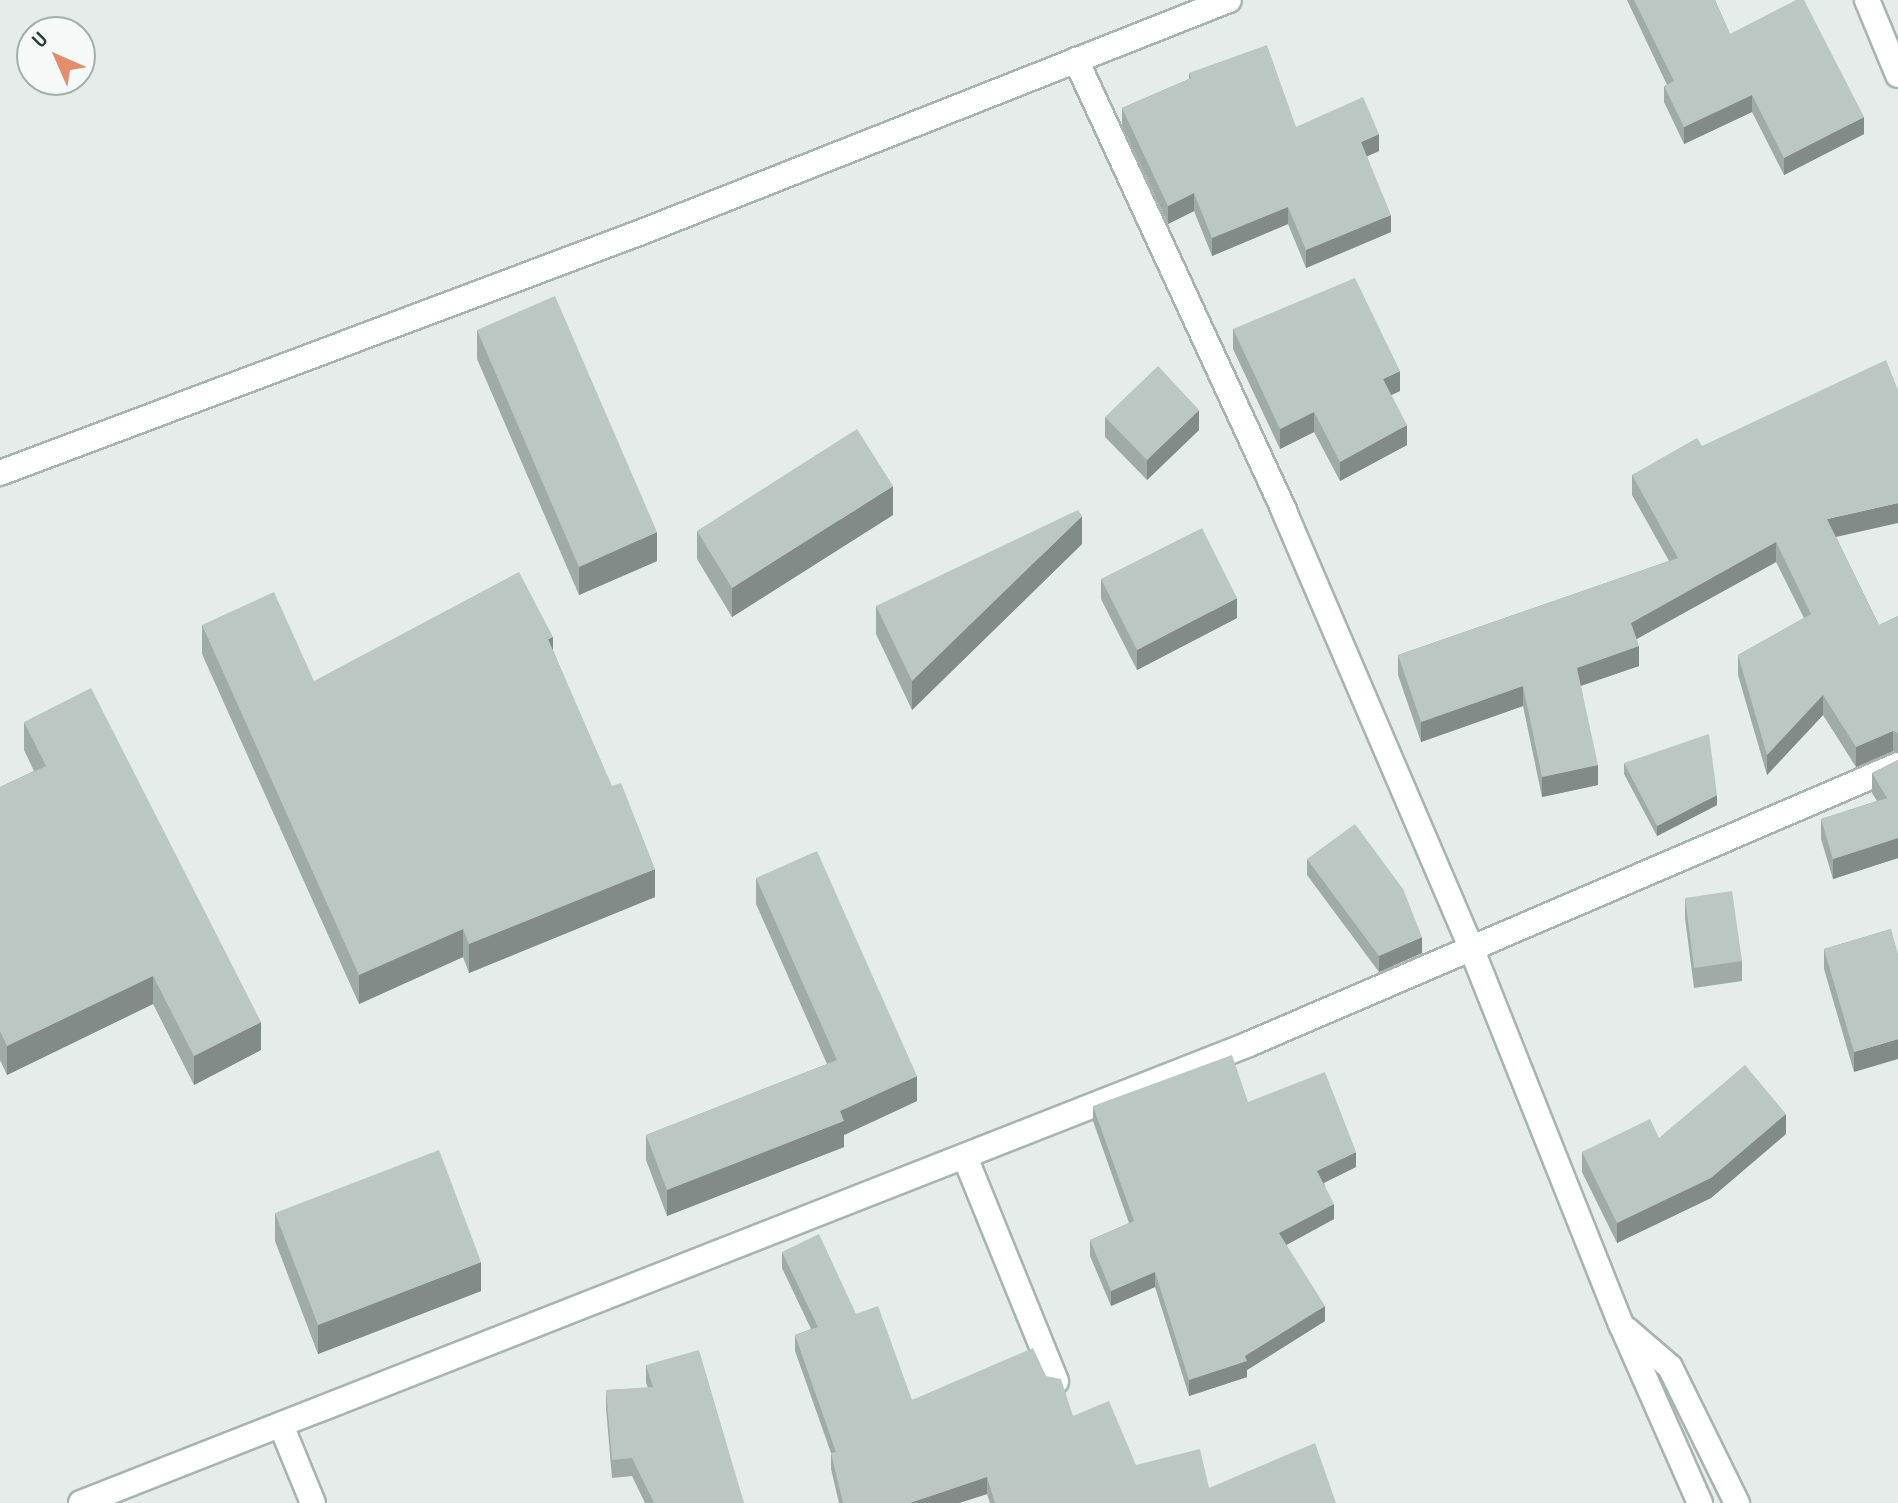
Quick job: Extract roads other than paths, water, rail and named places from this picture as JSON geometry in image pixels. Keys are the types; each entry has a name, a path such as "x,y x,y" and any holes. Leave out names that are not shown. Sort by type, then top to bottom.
{"street":[{"path":"0,473 257,380 1229,0"},
{"path":"1867,0 1898,75"},
{"path":"1076,60 1284,511 1472,950 1621,1324 1700,1503"},
{"path":"81,1503 965,1157 1472,950 1898,765"},
{"path":"965,1157 1056,1381"},
{"path":"1621,1324 1670,1367 1737,1503"},
{"path":"281,1425 313,1503"}]}
